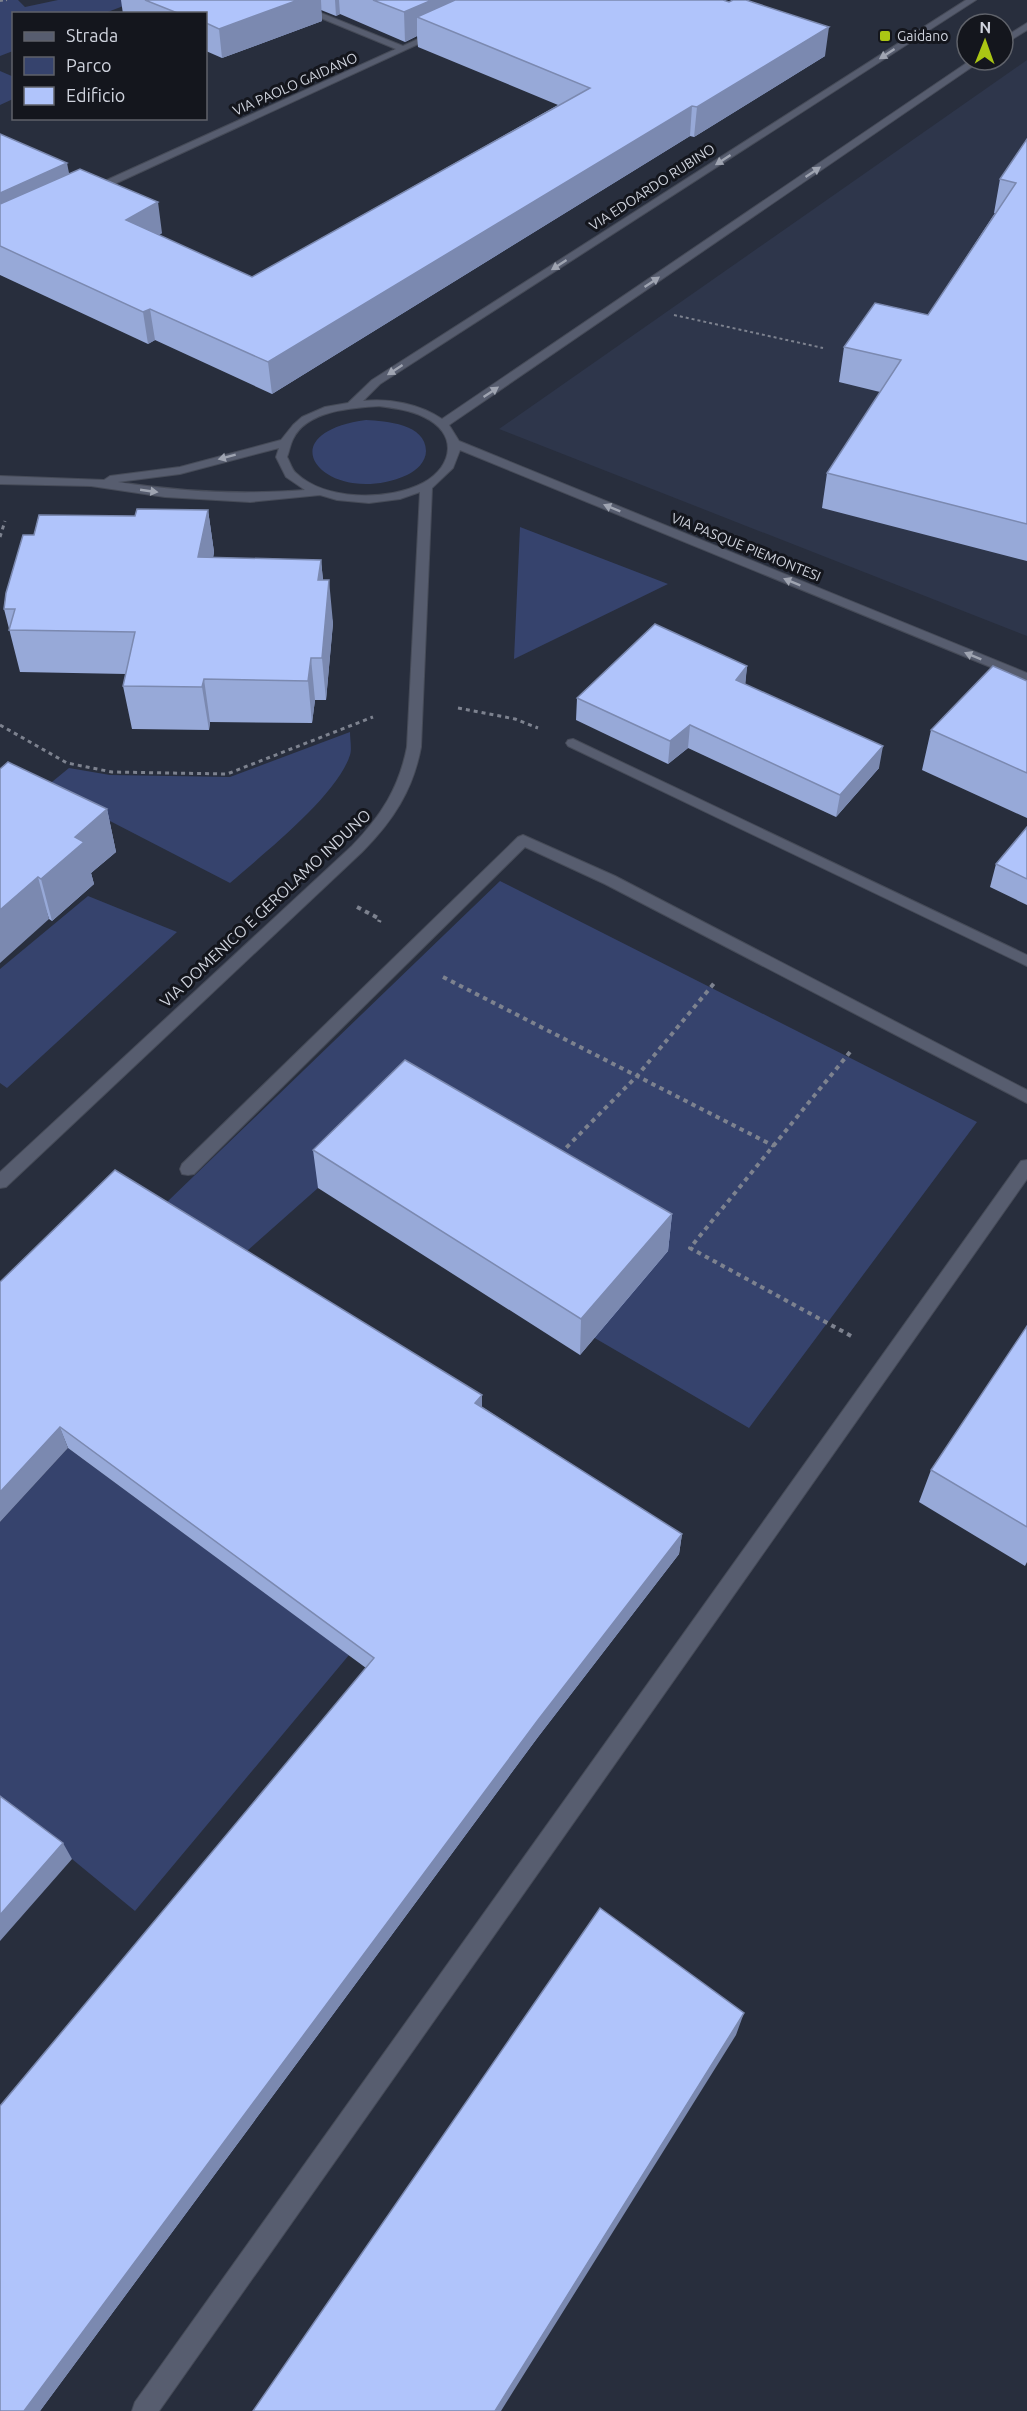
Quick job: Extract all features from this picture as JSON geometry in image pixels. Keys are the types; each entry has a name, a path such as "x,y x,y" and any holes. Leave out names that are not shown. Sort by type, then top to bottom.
{"street":[{"name":"VIA PAOLO GAIDANO","path":"282,0 404,49"},
{"name":"VIA EDOARDO RUBINO","path":"353,404 376,382 972,0"},
{"name":"VIA PAOLO GAIDANO","path":"76,198 446,29"},
{"path":"91,482 180,470 284,442 282,457 287,471 299,483 318,492 345,499 373,500 401,496 426,486 443,474 453,459 454,443 442,424 959,72"},
{"name":"VIA EDOARDO RUBINO","path":"284,442 294,429 309,418 329,409 353,404 379,403 404,406 426,414 442,424"},
{"name":"VIA PASQUE PIEMONTESI","path":"454,443 1027,678"},
{"path":"0,480 91,482 165,493 250,498 318,492"},
{"name":"VIA DOMENICO E GEROLAMO INDUNO","path":"0,1182 380,827 393,810 411,767 426,486"},
{"path":"573,743 1027,961"},
{"path":"188,1169 523,840 610,880 1027,1097"},
{"path":"144,2411 1027,1166"}],"path":[{"path":"0,2 8,0"},
{"path":"665,313 823,348"},
{"path":"0,725 67,763 112,772 227,774 416,700 515,719 573,743"},
{"path":"555,1159 637,1076 742,949"},
{"path":"403,957 774,1146"},
{"path":"878,1019 690,1248 891,1357"}],"shaded area":[{"path":"1027,60 1027,636 499,429 1010,72 1015,72 1015,68"}],"green space":[{"path":"0,0 18,0 25,7 58,0 139,0 108,12 12,12 12,51 0,56"},
{"path":"0,71 12,76 12,99 0,105"},
{"path":"366,420 394,423 419,435 426,451 420,466 407,475 378,483 353,483 332,477 318,466 312,453 317,439 335,428"},
{"path":"520,527 668,584 514,659"},
{"path":"350,732 350,755 330,788 298,824 230,883 79,805 25,804 69,768 110,775 230,777"},
{"path":"500,881 977,1122 749,1428 593,1337 668,1251 318,1188 247,1251 167,1202"},
{"path":"88,896 177,932 7,1088 0,1083 0,969"},
{"path":"68,1448 349,1655 135,1911 72,1859 0,1805 0,1522"}],"building":[{"path":"145,0 298,0 219,29 207,23 207,12 175,12"},
{"path":"373,0 432,0 404,12"},
{"path":"455,0 723,0 729,2 746,0 829,27 697,107 692,106 268,362 150,309 143,312 0,246 0,204 80,169 158,202 126,220 252,277 590,88 417,17"},
{"path":"0,134 67,163 0,193"},
{"path":"1027,139 1027,524 827,473 901,360 844,347 875,303 928,315 1016,183 1000,179"},
{"path":"137,509 208,510 198,557 321,560 318,580 329,580 322,658 311,658 308,681 204,679 202,687 123,686 135,632 9,630 15,609 4,609 6,593 23,535 34,535 39,515 135,516"},
{"path":"655,624 747,666 736,680 883,746 840,795 690,725 670,741 577,698"},
{"path":"993,666 1027,681 1027,773 931,730"},
{"path":"8,762 107,809 75,837 84,842 0,910 0,769"},
{"path":"1027,827 1027,879 996,864"},
{"path":"405,1060 672,1214 581,1319 313,1150"},
{"path":"115,1170 482,1395 475,1403 682,1534 538,1720 24,2411 0,2411 0,2106 374,1658 60,1427 0,1492 0,1282"},
{"path":"1027,1326 1027,1527 931,1470"},
{"path":"0,1796 63,1843 0,1915"},
{"path":"600,1908 744,2013 495,2411 253,2411"}],"place":[{"name":"Gaidano","path":"885,36"}]}
